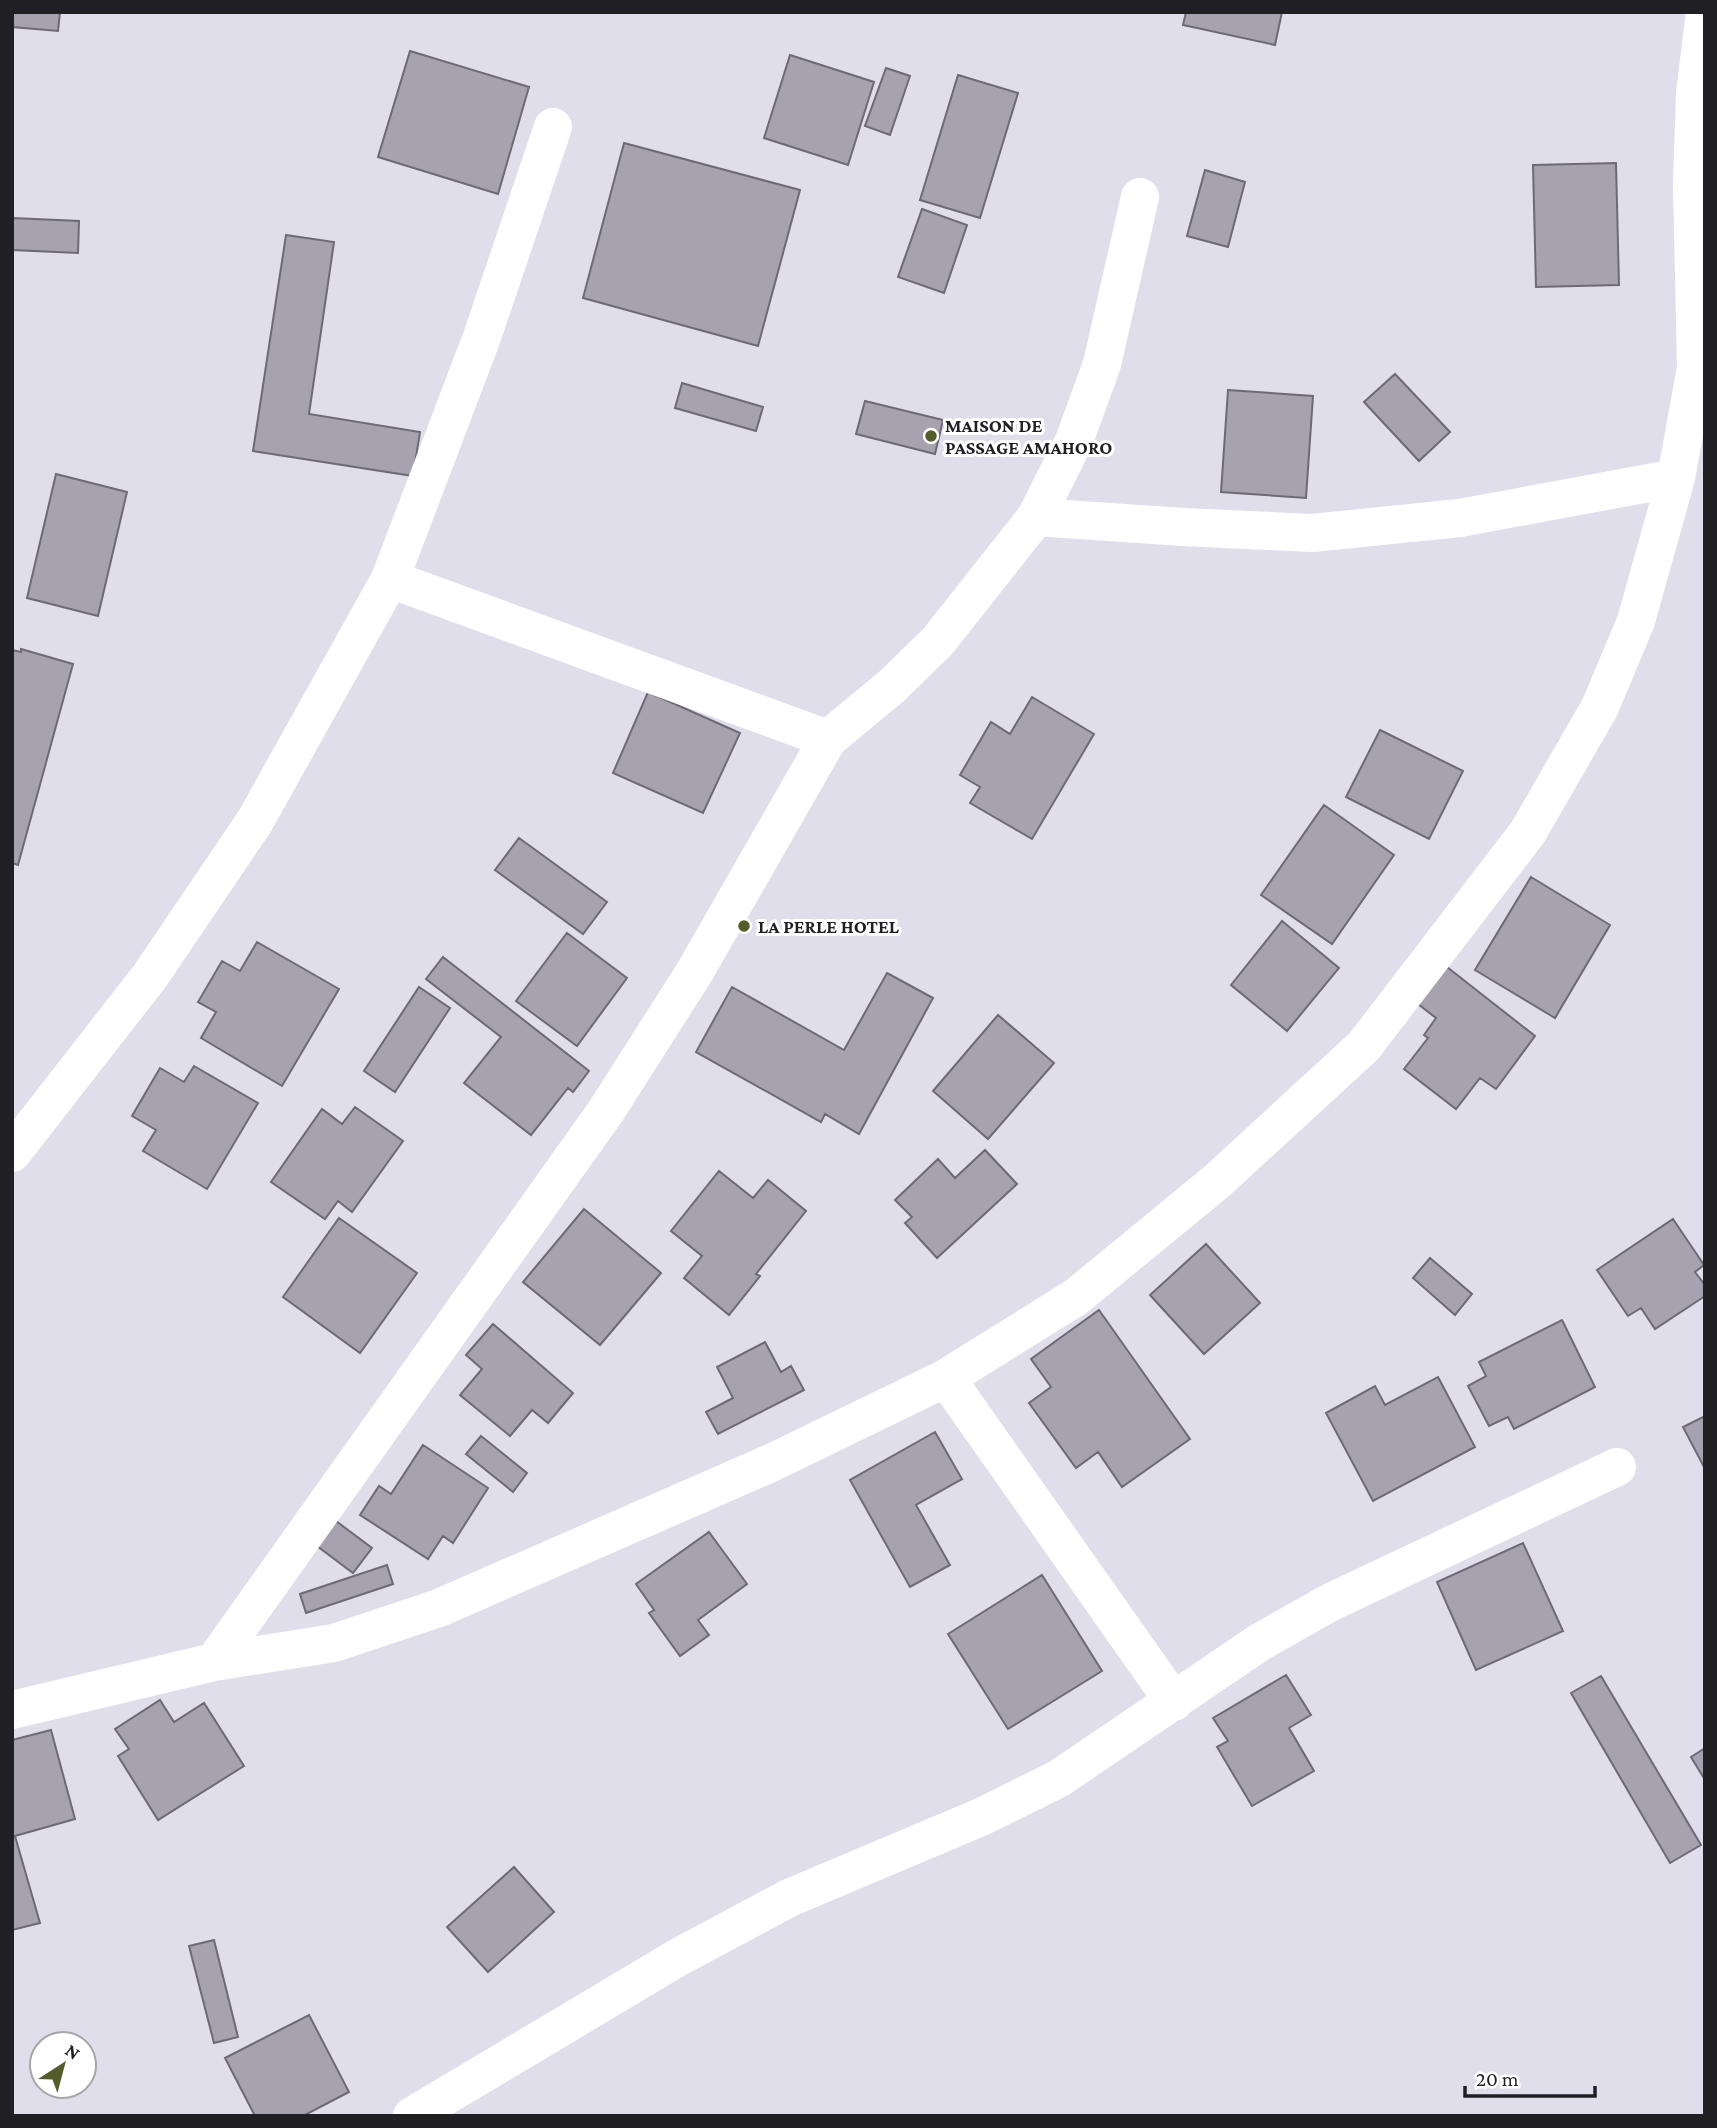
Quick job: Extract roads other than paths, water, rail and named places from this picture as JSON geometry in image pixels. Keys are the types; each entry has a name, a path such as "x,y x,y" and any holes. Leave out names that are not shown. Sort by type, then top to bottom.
{"street":[{"path":"12,1710 214,1662 334,1643 439,1608 771,1463 946,1378 1076,1297 1216,1182 1364,1046 1528,832 1600,707 1636,621 1676,478 1700,370 1692,185 1695,93 1705,12"},
{"path":"12,1153 150,976 256,821 390,579 482,337 553,127"},
{"path":"214,1662 606,1111 694,973 828,739 892,686 938,641 1036,517 1074,441 1102,364 1140,197"},
{"path":"1036,517 1312,533 1460,518 1676,478"},
{"path":"390,579 828,739"},
{"path":"946,1378 1174,1702"},
{"path":"412,2116 677,1958 789,1898 981,1817 1058,1779 1260,1642 1331,1602 1617,1467"}],"place":[{"name":"MAISON DE PASSAGE AMAHORO","path":"931,436"},
{"name":"LA PERLE HOTEL","path":"744,926"}]}
